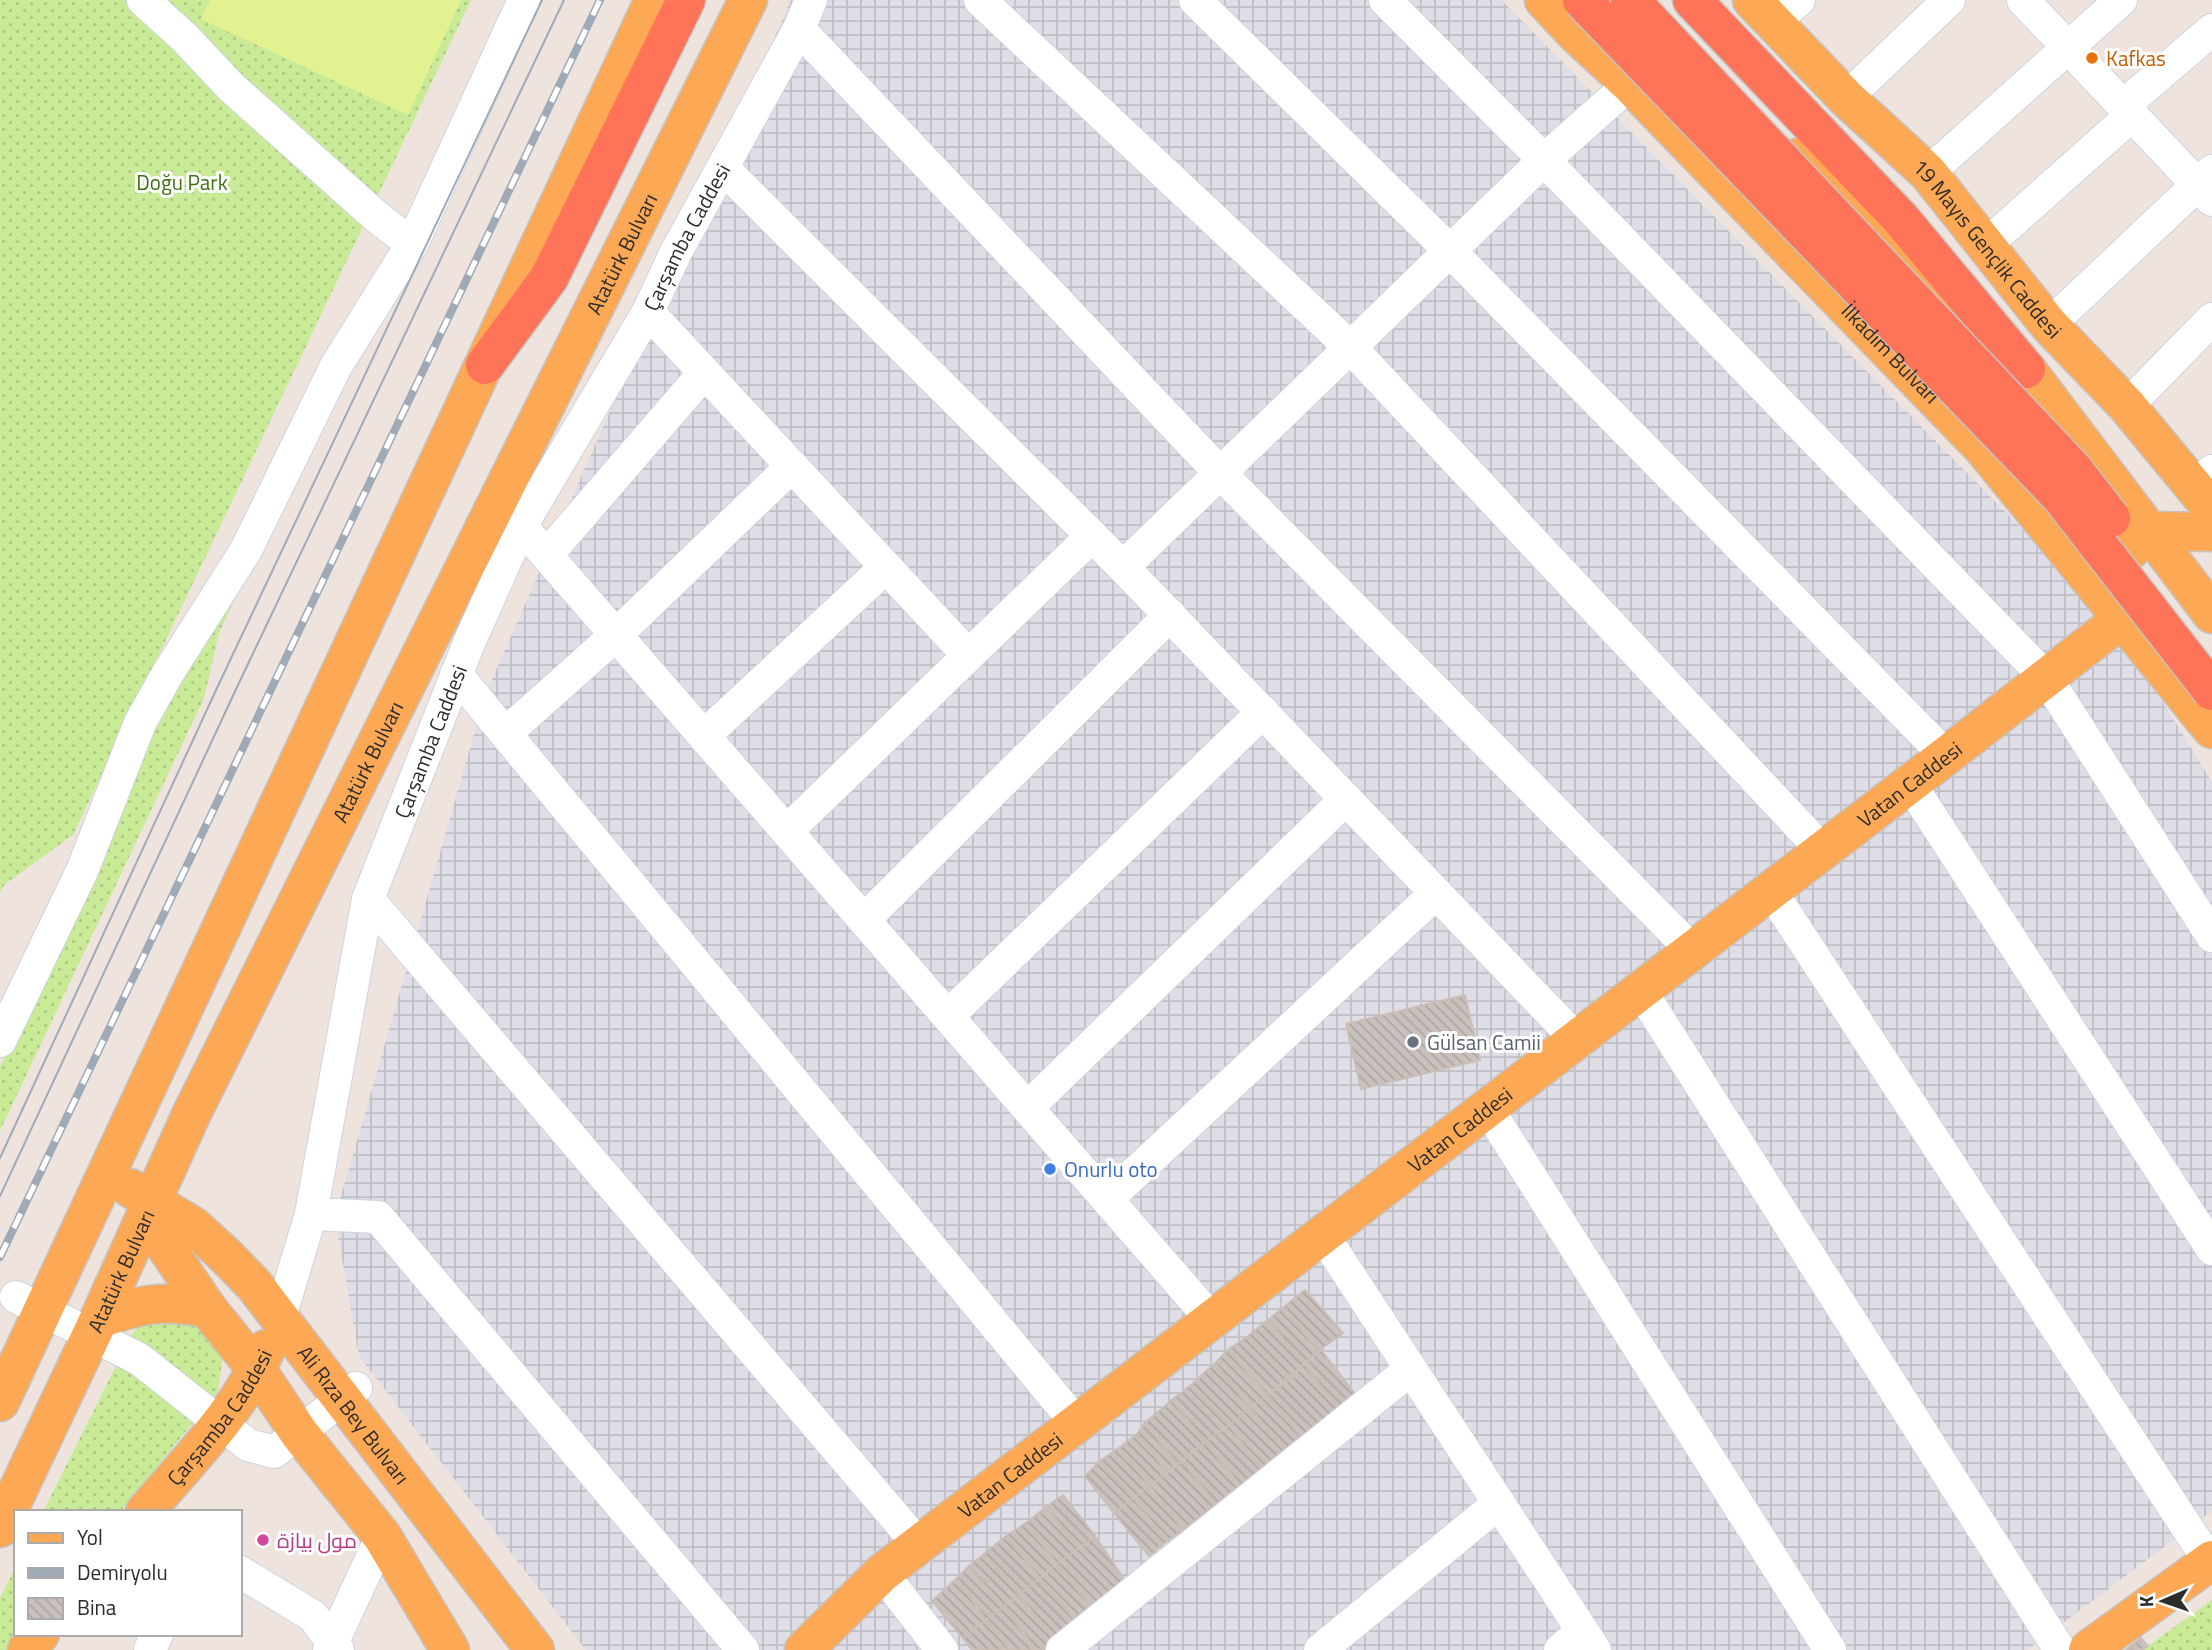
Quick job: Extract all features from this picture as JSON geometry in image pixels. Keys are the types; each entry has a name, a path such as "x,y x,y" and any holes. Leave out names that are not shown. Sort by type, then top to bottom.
{"highway":[{"path":"485,365 549,278 686,0"},
{"name":"İlkadım Bulvarı","path":"1583,0 2061,497 2212,691"},
{"path":"1630,0 2073,469 2212,651"},
{"path":"1692,0 1901,219 2026,369"}],"main road":[{"path":"0,1402 29,1304 108,1174 654,0"},
{"name":"Atatürk Bulvarı","path":"0,1528 197,1103 748,0"},
{"name":"İlkadım Bulvarı","path":"1544,0 1630,84 1983,448 2212,729"},
{"path":"1652,0 1711,73 2026,369 2212,612 2158,662"},
{"name":"19 Mayıs Gençlik Caddesi","path":"1774,7 1846,98 1928,173 2049,325 2206,490"},
{"path":"2095,584 2150,531 2212,532"},
{"name":"Vatan Caddesi","path":"804,1650 882,1573 2123,618"},
{"name":"Ali Rıza Bey Bulvarı","path":"108,1174 192,1226 226,1256 348,1393 535,1650"},
{"path":"151,1201 166,1247 207,1308 257,1370 299,1433 382,1536 450,1650"},
{"path":"95,1327 132,1307 154,1303 177,1303 207,1308"},
{"name":"Çarşamba Caddesi","path":"147,1510 221,1422 257,1370 280,1317"},
{"path":"2088,1650 2211,1560"},
{"path":"27,1650 38,1636"}],"street":[{"path":"143,0 241,95 378,218 412,244"},
{"path":"0,1041 82,872 140,723 168,673 246,550 336,366 412,244 524,0"},
{"path":"980,0 1350,347 1823,851"},
{"path":"1195,0 1450,251 1947,756"},
{"path":"1385,0 1544,160 2047,679 2212,936"},
{"path":"1846,98 1949,0"},
{"path":"2023,0 2127,111 2207,185 2049,325"},
{"path":"1928,173 2120,0"},
{"path":"805,14 1220,473 1693,951"},
{"name":"Çarşamba Caddesi","path":"280,1317 311,1214 368,899 456,674 521,526 648,312 676,251 805,14"},
{"path":"1986,246 2212,30"},
{"path":"1123,567 1544,160 1630,84"},
{"path":"723,168 1123,567 1577,1040"},
{"path":"648,312 968,655"},
{"path":"2127,406 2212,320"},
{"path":"547,555 704,373"},
{"path":"506,733 616,635 791,467"},
{"path":"521,526 1213,1320"},
{"path":"787,831 1092,536"},
{"path":"704,736 886,567"},
{"path":"864,920 1170,615"},
{"path":"456,674 1077,1424"},
{"path":"948,1016 1263,712"},
{"path":"1910,784 2212,1249"},
{"path":"1028,1107 1346,799"},
{"path":"1771,891 2211,1560"},
{"path":"1108,1199 1436,893"},
{"path":"368,899 919,1545"},
{"path":"1642,990 2060,1650"},
{"path":"1488,1109 1830,1650"},
{"path":"311,1214 378,1217 743,1650"},
{"path":"1323,1235 1499,1503 1579,1644"},
{"path":"29,1304 95,1327 248,1445 274,1452 348,1393"},
{"path":"1062,1650 1410,1369"},
{"path":"1320,1650 1499,1503"},
{"path":"333,1648 382,1536"},
{"path":"242,1573 313,1616 333,1648"},
{"path":"882,1573 942,1650"}],"shaded area":[{"path":"791,0 1501,0 2113,621 2212,782 2212,1511 2027,1650 586,1650 359,1356 335,1217 486,693"}],"green space":[{"name":"Doğu Park","path":"0,0 471,0 73,835 5,884 0,893"},
{"path":"210,0 461,0 408,115 201,19"},
{"path":"244,580 219,633 204,698 0,1131 0,1067 102,854 151,727"},
{"path":"150,1318 194,1322 223,1354 218,1392 122,1510 44,1510 133,1332"},
{"path":"14,1570 14,1636 18,1636 7,1650 0,1650 0,1598"},
{"path":"2212,1600 2212,1650 2142,1650 2148,1646"}],"building":[{"name":"Gülsan Camii","path":"1465,995 1480,1060 1361,1089 1346,1024"},
{"path":"1305,1290 1343,1333 1318,1351 1284,1307"},
{"path":"1284,1307 1318,1351 1304,1364 1268,1320"},
{"path":"1268,1320 1304,1364 1291,1379 1248,1336"},
{"path":"1248,1336 1291,1379 1267,1395 1228,1350"},
{"path":"1228,1350 1267,1395 1250,1408 1215,1363"},
{"path":"1321,1350 1356,1395 1338,1409 1304,1364"},
{"path":"1215,1363 1250,1408 1229,1425 1192,1384"},
{"path":"1304,1364 1338,1409 1301,1437 1267,1395"},
{"path":"1192,1384 1229,1425 1205,1442 1172,1400"},
{"path":"1267,1395 1301,1437 1284,1450 1250,1408"},
{"path":"1172,1400 1205,1442 1177,1464 1145,1423"},
{"path":"1250,1408 1284,1450 1261,1469 1229,1425"},
{"path":"1145,1423 1177,1464 1167,1472 1137,1434"},
{"path":"1229,1425 1261,1469 1240,1485 1205,1442"},
{"path":"1137,1434 1167,1472 1150,1486 1119,1448"},
{"path":"1205,1442 1240,1485 1216,1504 1182,1461"},
{"path":"1119,1448 1150,1486 1133,1498 1100,1461"},
{"path":"1100,1461 1133,1498 1114,1513 1085,1476"},
{"path":"1182,1461 1216,1504 1183,1530 1150,1486"},
{"path":"1150,1486 1183,1530 1167,1541 1133,1498"},
{"path":"1063,1495 1095,1536 1079,1548 1046,1507"},
{"path":"1133,1498 1167,1541 1149,1556 1114,1513"},
{"path":"1046,1507 1079,1548 1057,1564 1026,1523"},
{"path":"1026,1523 1057,1564 1040,1578 1006,1536"},
{"path":"1006,1536 1040,1578 1019,1595 984,1554"},
{"path":"1095,1536 1124,1579 1094,1610 1057,1564"},
{"path":"984,1554 1019,1595 1004,1606 968,1567"},
{"path":"1057,1564 1094,1610 1079,1625 1040,1578"},
{"path":"968,1567 1004,1606 986,1620 957,1578"},
{"path":"957,1578 986,1620 963,1638 932,1601"},
{"path":"1040,1578 1079,1625 1056,1642 1019,1595"},
{"path":"1019,1595 1056,1642 1044,1650 1036,1650 1004,1606"},
{"path":"1004,1606 1036,1650 1010,1650 986,1620"},
{"path":"986,1620 1010,1650 972,1650 963,1638"},
{"path":"2141,1638 2148,1646 2142,1650 2126,1650"}],"tram line":[{"path":"0,1158 217,688 542,0"},
{"path":"0,1196 238,685 564,0"}],"railway":[{"path":"0,1257 600,0"}],"place":[{"name":"Kafkas","path":"2092,58"},
{"name":"Gülsan Camii","path":"1413,1042"},
{"name":"Onurlu oto","path":"1050,1169"},
{"name":"مول بيازة","path":"263,1540"}]}
